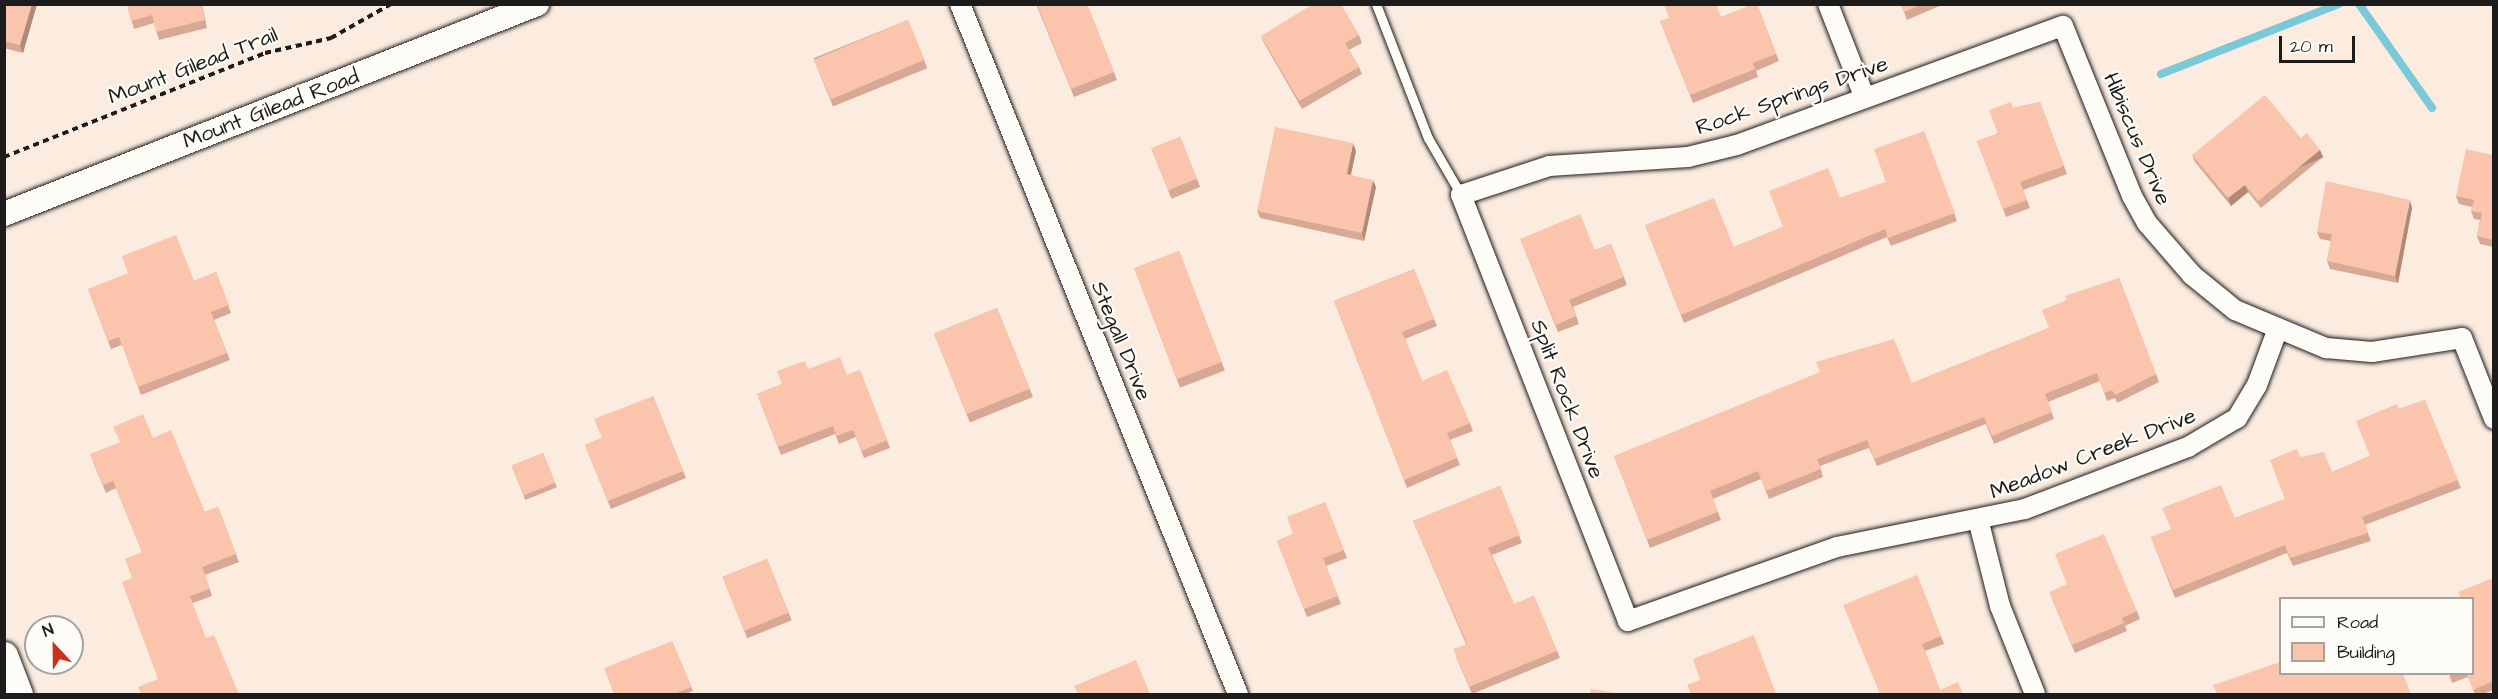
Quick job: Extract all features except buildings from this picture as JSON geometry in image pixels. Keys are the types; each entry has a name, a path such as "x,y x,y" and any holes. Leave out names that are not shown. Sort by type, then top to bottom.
{"main road":[{"path":"4,655 19,694"}],"street":[{"name":"Mount Gilead Road","path":"4,214 537,4"},
{"name":"Stegall Drive","path":"960,4 1238,694"},
{"path":"1828,4 1864,96"},
{"name":"Rock Springs Drive","path":"1461,195 1549,166 1711,152 2063,26"},
{"name":"Hibiscus Drive","path":"2063,26 2147,223 2215,295 2277,331 2326,348 2372,352 2462,338 2493,419"},
{"name":"Split Rock Drive","path":"1461,195 1628,621"},
{"name":"Meadow Creek Drive","path":"1628,621 1837,547 1979,523 2053,500 2222,430 2257,385 2277,331"},
{"path":"1979,523 1994,587 2035,694"}],"lane":[{"path":"1376,4 1428,138 1461,195"}],"path":[{"name":"Mount Gilead Trail","path":"4,157 265,53 331,38 391,4"}],"waterway":[{"path":"2161,74 2339,4"},
{"path":"2359,4 2432,108"}]}
